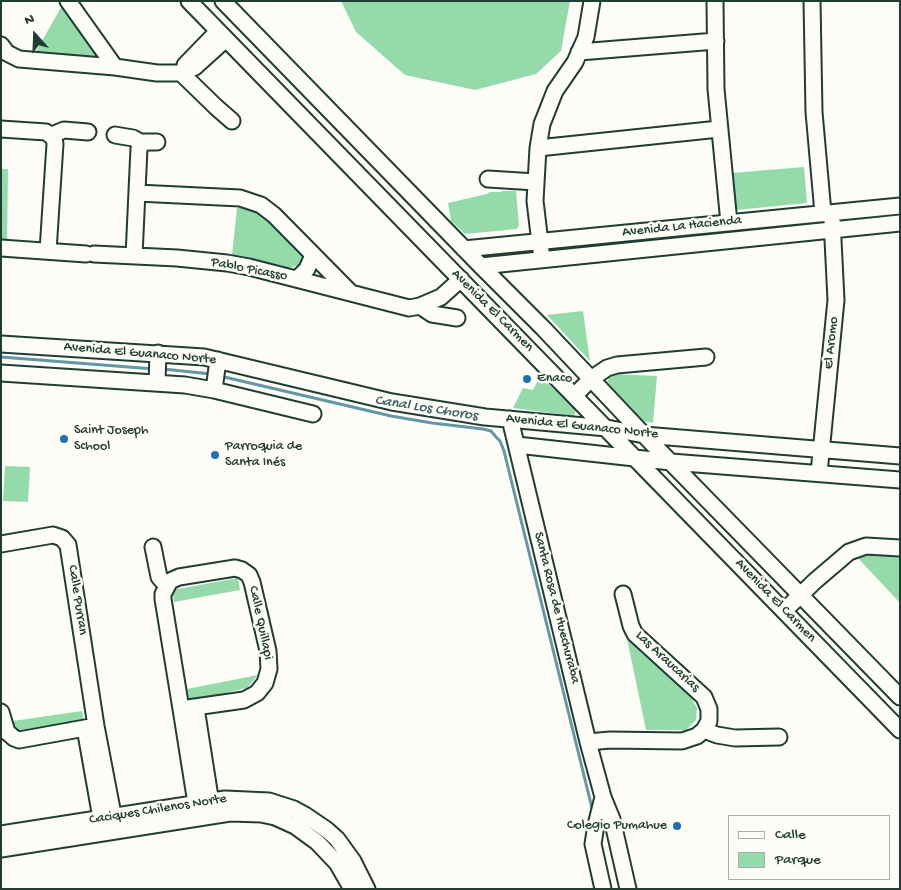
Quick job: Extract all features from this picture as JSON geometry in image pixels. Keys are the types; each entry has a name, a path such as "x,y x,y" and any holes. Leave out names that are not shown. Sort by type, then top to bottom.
{"street":[{"path":"68,1 115,67"},
{"name":"Avenida El Carmen","path":"189,1 900,730"},
{"name":"Avenida El Carmen","path":"223,1 900,697"},
{"path":"541,260 541,241 535,201 538,148 542,124 550,102 586,37 592,1"},
{"path":"715,1 719,129 729,222"},
{"name":"El Aromo","path":"812,1 814,112 827,213 832,230 836,300 819,473"},
{"path":"1,45 7,52 19,58 157,73 181,73 195,67 222,35"},
{"path":"579,52 716,41"},
{"path":"181,73 232,121"},
{"path":"1,129 46,132 52,136 55,144 48,251"},
{"path":"538,148 719,129"},
{"path":"52,136 64,130 88,132"},
{"path":"114,135 133,138 142,143 146,141 158,142"},
{"path":"134,256 140,148 142,143"},
{"path":"488,180 536,182"},
{"path":"137,193 234,198 253,202 268,210 350,292"},
{"name":"Avenida La Hacienda","path":"464,249 900,206"},
{"path":"871,209 873,226"},
{"name":"Avenida La Hacienda","path":"481,266 900,223"},
{"name":"Pablo Picasso","path":"1,248 227,263 350,292 401,307 408,308 424,304"},
{"path":"298,279 307,269 313,255"},
{"path":"457,276 438,288 424,304 432,314 457,318"},
{"path":"526,345 531,333 543,328"},
{"name":"Avenida El Guanaco Norte","path":"1,344 444,411 607,428 644,435 900,456"},
{"path":"575,395 591,379 607,368 617,365 706,357"},
{"name":"Avenida El Guanaco Norte","path":"1,373 158,369 185,385 216,375 313,414"},
{"name":"Santa Rosa de Huechuraba","path":"510,419 588,742 603,797 612,819 628,889"},
{"path":"752,468 754,444"},
{"name":"Avenida El Guanaco Norte","path":"517,445 671,462 900,480"},
{"name":"Calle Purran","path":"1,544 53,535 62,538 68,545 91,727 110,822"},
{"path":"785,610 800,594 848,552 866,546 900,548"},
{"path":"153,547 159,577 166,586 163,599 188,708 207,806"},
{"name":"Calle Quillapi","path":"166,586 170,581 179,576 235,568 242,570 251,578 263,626 269,660 267,676 261,688 244,700 188,708"},
{"name":"Las Araucarias","path":"622,594 635,634 704,697 709,709 709,721 704,730"},
{"path":"1,712 5,739 24,740 91,727"},
{"path":"588,742 610,740 682,741 697,736 704,730 717,735 736,738 779,737"},
{"name":"Santa Rosa de Huechuraba","path":"603,797 592,844 603,889"},
{"name":"Caciques Chilenos Norte","path":"1,834 110,822 207,806 234,798 257,799 282,804 294,809 327,830 341,844 352,889"},
{"name":"Caciques Chilenos Norte","path":"1,849 110,822 207,806"},
{"path":"594,853 600,847 607,845 613,847 620,854"},
{"name":"Caciques Chilenos Norte","path":"347,865 367,889"}],"green space":[{"path":"341,1 570,1 561,51 536,74 475,90 405,75 356,32"},
{"path":"63,4 99,55 97,59 35,53"},
{"path":"804,167 807,203 736,210 732,173"},
{"path":"1,169 8,169 7,243 1,242"},
{"path":"516,191 519,225 517,229 465,234 451,221 448,203 490,192"},
{"path":"237,208 248,208 267,220 298,250 302,258 299,265 289,268 232,255"},
{"path":"583,311 590,361 547,315"},
{"path":"611,374 657,376 653,423 643,421 607,382"},
{"path":"540,376 576,410 574,416 513,408 523,388 533,390"},
{"path":"5,466 30,467 28,502 3,501"},
{"path":"865,552 900,556 900,603 856,556"},
{"path":"238,578 240,590 174,602 172,590"},
{"path":"626,634 690,696 697,708 696,720 686,730 646,730"},
{"path":"258,675 247,688 190,701 187,689"},
{"path":"82,711 84,721 14,731 13,721"}],"waterway":[{"name":"Canal Los Choros","path":"1,357 154,369"},
{"name":"Canal Los Choros","path":"163,369 211,374"},
{"name":"Canal Los Choros","path":"220,376 391,416 483,429 491,431 500,441 592,808"}],"place":[{"name":"Enaco","path":"527,379"},
{"name":"Saint Joseph School","path":"64,439"},
{"name":"Parroquia de Santa Inés","path":"215,455"},
{"name":"Colegio Pumahue","path":"677,826"}]}
